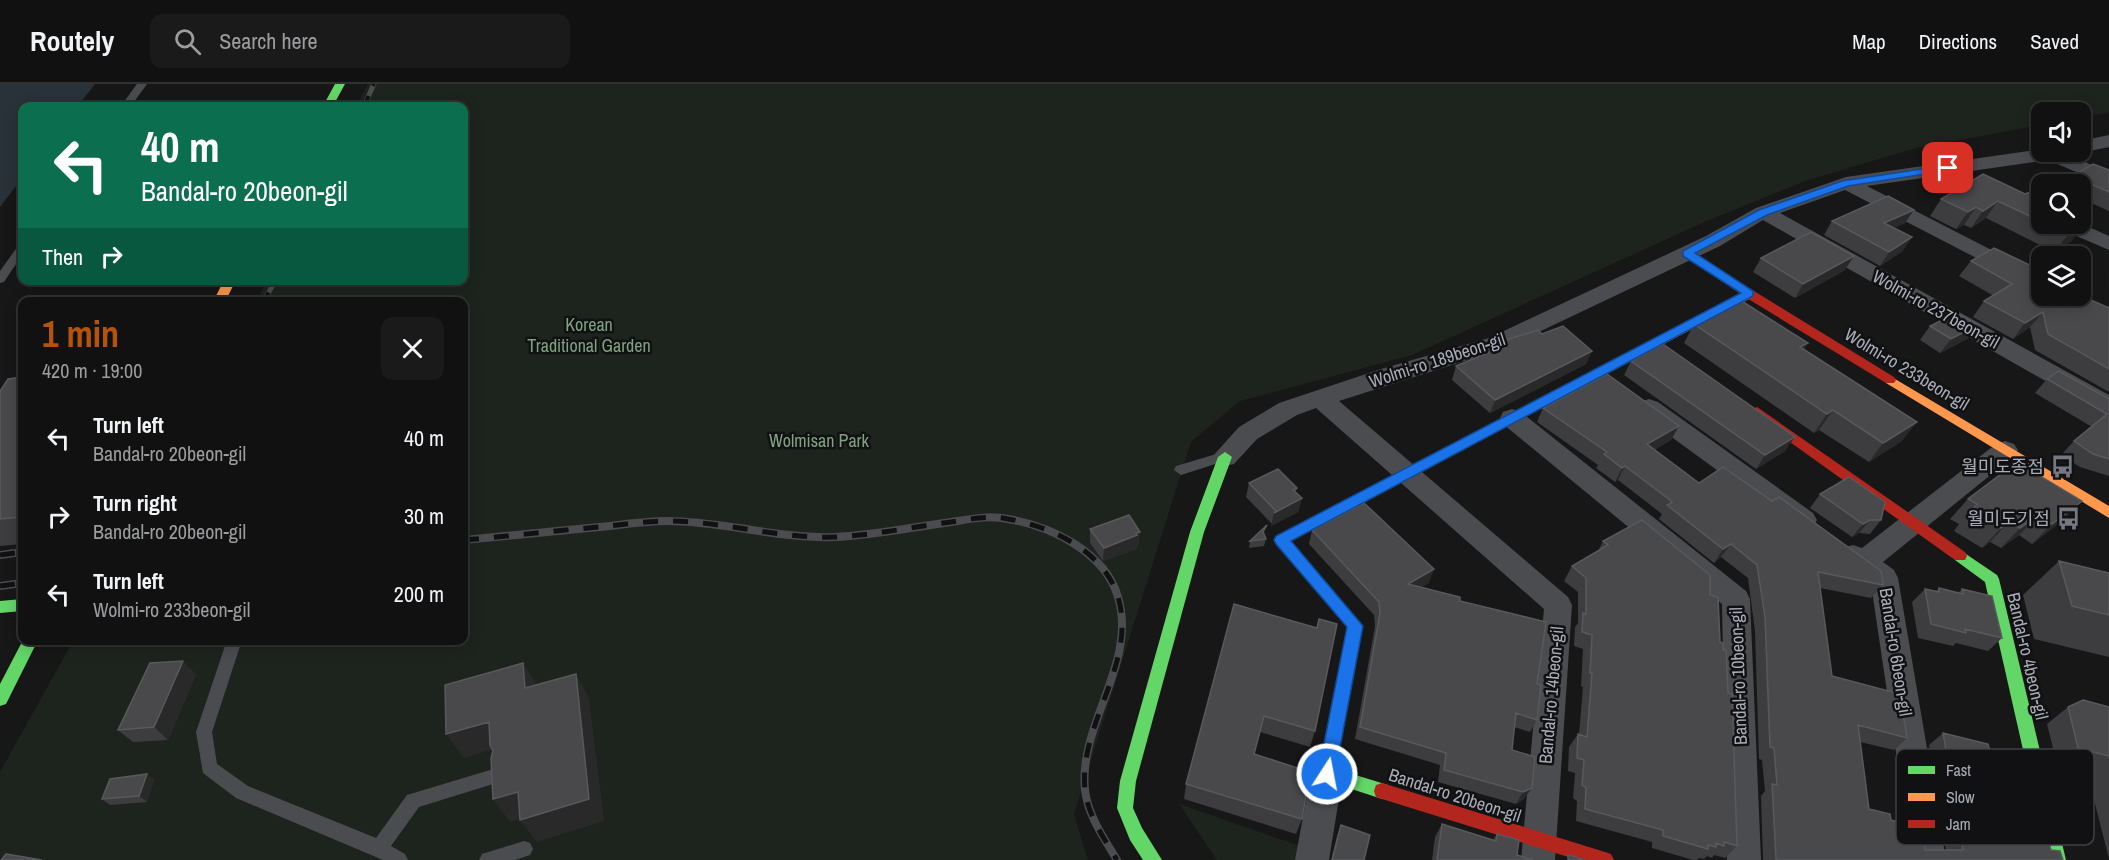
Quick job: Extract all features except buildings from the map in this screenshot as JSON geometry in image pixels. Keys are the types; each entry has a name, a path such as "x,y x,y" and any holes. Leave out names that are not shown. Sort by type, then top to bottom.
{"street":[{"path":"330,102 340,84"},
{"path":"2091,145 2109,141"},
{"name":"Wolmi-ro 189beon-gil","path":"1153,860 1136,834 1125,808 1128,781 1197,532 1225,457 1248,433 1288,409 1497,343 1687,253 1763,212 1846,183 2031,156"},
{"path":"2073,162 2109,180"},
{"path":"1948,168 1979,183"},
{"path":"1846,183 2031,279"},
{"name":"Wolmi-ro 237beon-gil","path":"1763,212 2109,406"},
{"path":"2087,234 2109,244"},
{"name":"Wolmi-ro 233beon-gil","path":"1687,253 1749,294 2109,513"},
{"path":"1312,860 1355,626 1281,540 1512,418 1614,384 1662,345 1749,294"},
{"name":"Bandal-ro 6beon-gil","path":"1614,384 1884,578 1911,749"},
{"path":"1320,398 1408,473"},
{"name":"Bandal-ro 4beon-gil","path":"1743,402 1992,579 2031,749"},
{"name":"Bandal-ro 10beon-gil","path":"1512,418 1736,598 1744,860"},
{"path":"1863,563 2005,450"},
{"name":"Bandal-ro 14beon-gil","path":"1408,473 1558,605 1538,850"},
{"path":"0,607 18,605"},
{"path":"0,699 28,645"},
{"name":"Bandal-ro 20beon-gil","path":"1327,774 1538,850 1605,860"},
{"name":"Bandal-ro 6beon-gil","path":"1927,845 1929,860"},
{"name":"Bandal-ro 4beon-gil","path":"2054,845 2057,860"}],"lane":[{"path":"129,102 142,84"},
{"path":"0,279 18,254"},
{"path":"1181,470 1225,457"},
{"path":"233,645 204,732 209,768 242,792 379,848 399,860"},
{"path":"379,848 413,801 500,775"},
{"path":"488,860 524,849"}],"green space":[{"name":"Wolmisan Park","path":"368,84 2109,84 2109,112 2091,116 2091,102 2031,102 2031,127 1916,148 1808,180 1709,220 1412,355 1240,401 1191,442 1074,814 1088,860 14,860 0,857 0,772 71,645 468,645 468,297 258,297 265,285 468,285 468,102 358,102"},
{"path":"1179,804 1300,846 1298,860 1217,860"}],"shaded area":[{"path":"0,84 95,84 81,102 18,102 18,183 0,207"}],"railway":[{"path":"366,102 374,84"},
{"path":"266,297 273,285"},
{"path":"468,540 667,521 793,535 835,537 987,517 1025,523 1058,535 1089,554 1111,581 1118,597 1122,622 1120,646 1115,670 1090,741 1085,765 1085,790 1093,818 1117,860"},
{"path":"0,555 18,553"},
{"path":"0,586 18,584"}],"traffic: fast":[{"path":"330,102 340,84"},
{"path":"1382,791 1327,774 1355,626 1281,540 1535,406"},
{"path":"1153,860 1136,834 1125,808 1128,781 1197,532 1225,457"},
{"path":"1960,556 1992,579 2031,749"},
{"path":"0,607 18,605"},
{"path":"0,699 28,645"},
{"path":"2054,845 2057,860"}],"traffic: slow":[{"path":"222,297 228,285"},
{"path":"1535,406 1749,294"},
{"path":"1890,380 2109,513"}],"traffic: jam":[{"path":"1687,253 1749,294 1890,380"},
{"path":"1757,412 1960,556"},
{"path":"1382,791 1605,860"}],"place":[{"name":"월미도종점","path":"2062,466"},
{"name":"월미도기점","path":"2068,518"}],"route":[{"path":"1327,774 1355,626 1281,540 1749,294 1687,253 1763,212 1846,183 1948,168"}],"park label":[{"name":"Korean Traditional Garden","path":"589,334"}]}
